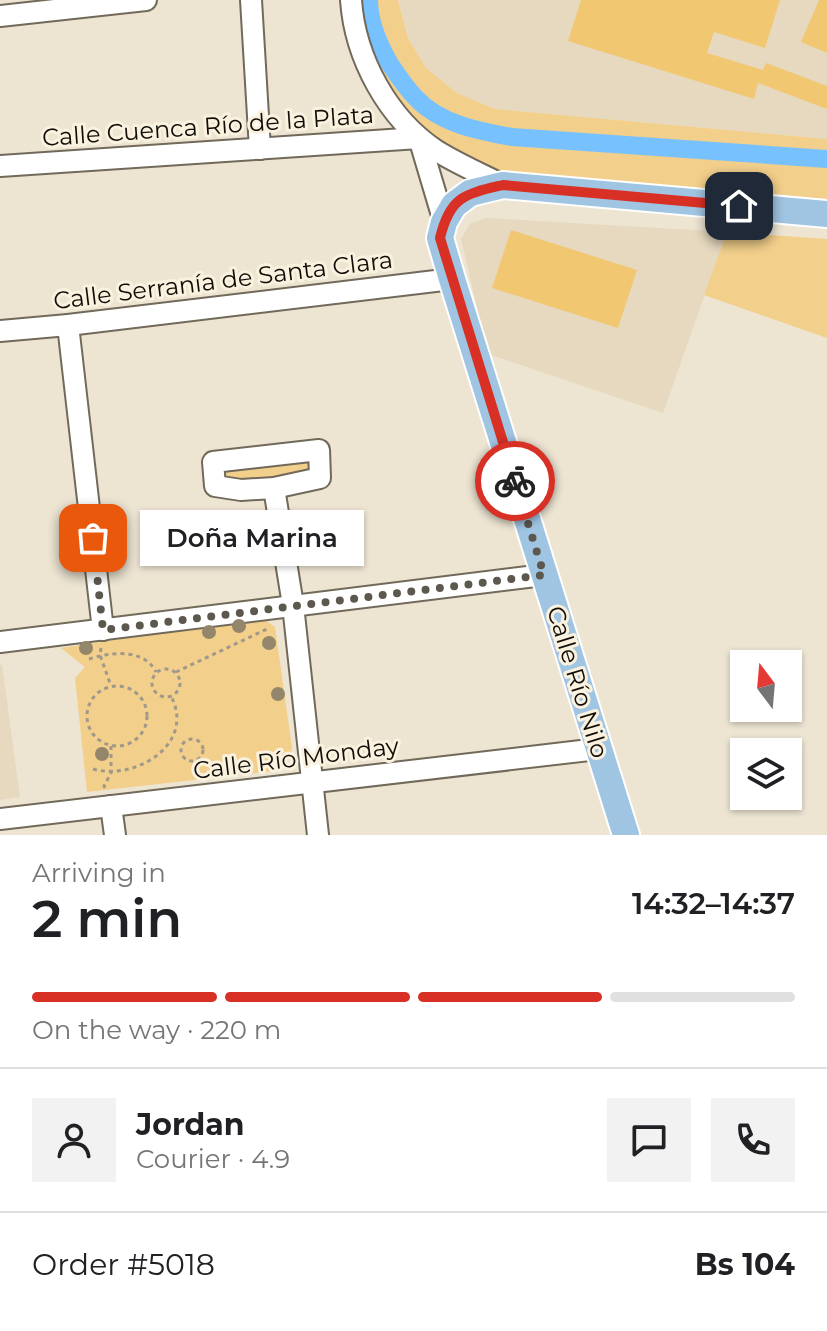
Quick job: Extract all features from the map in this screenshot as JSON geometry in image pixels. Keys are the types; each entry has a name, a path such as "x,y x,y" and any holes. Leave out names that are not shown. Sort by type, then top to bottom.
{"main road":[{"path":"444,222 454,205 470,193 503,185 827,214"},
{"name":"Calle Río Nilo","path":"444,222 440,238 452,279 626,835"}],"street":[{"path":"0,16 146,0"},
{"path":"251,0 260,149"},
{"path":"351,0 357,43 369,72 389,104 419,138 455,161 503,185"},
{"path":"419,138 444,222"},
{"name":"Calle Cuenca Río de la Plata","path":"0,166 419,138"},
{"name":"Calle Serranía de Santa Clara","path":"0,331 452,279"},
{"path":"68,325 103,630"},
{"path":"319,450 320,478 274,488 241,490 215,486 213,462 319,450"},
{"path":"274,488 293,615 318,835"},
{"path":"0,642 103,630 293,615 544,575"},
{"name":"Calle Río Monday","path":"0,819 598,749"},
{"path":"111,806 115,835"}],"path":[{"path":"176,672 275,627 293,615"},
{"path":"103,630 100,655 111,686"},
{"path":"89,659 123,653 145,661 156,672"},
{"path":"166,668 176,672 179,688 171,696 156,693 152,682 156,672 166,668"},
{"path":"111,686 134,690 143,699 147,710 143,733 123,746 111,746 100,741 87,722 87,710 92,699 100,690 111,686"},
{"path":"93,769 111,773 136,768 159,755 175,731 177,717 171,696"},
{"path":"193,738 200,742 203,751 199,758 191,761 183,757 180,749 184,741 193,738"},
{"path":"111,746 111,773 104,786 111,806"}],"shaded area":[{"path":"358,0 398,0 408,38 426,68 457,93 495,109 827,139 827,199 517,176 485,169 417,129 375,69"},
{"path":"398,0 827,0 827,139 495,109 457,93 426,68 408,38"},
{"path":"486,218 727,232 663,413 488,354 461,239 470,224"},
{"path":"727,232 827,239 827,338 704,295"},
{"path":"313,457 313,473 272,482 221,481 220,468"},
{"path":"257,618 275,627 292,748 286,762 273,771 87,792 75,678 85,667 61,648"},
{"path":"0,665 20,797 0,800"}],"building":[{"path":"581,0 780,0 765,48 714,32 707,53 763,70 766,63 827,86 827,109 758,83 754,99 568,41"},
{"path":"819,0 827,0 827,53 801,42"},
{"path":"511,230 637,270 618,328 492,288"}],"waterway":[{"path":"369,0 379,41 402,82 426,107 461,125 512,137 827,159"}],"way so far":[{"path":"93,538 103,630 544,575 515,481"}],"place":[{"name":"Doña Marina","path":"93,538"}],"route":[{"path":"515,481 440,238 444,222 454,205 470,193 503,185 739,206"}]}
